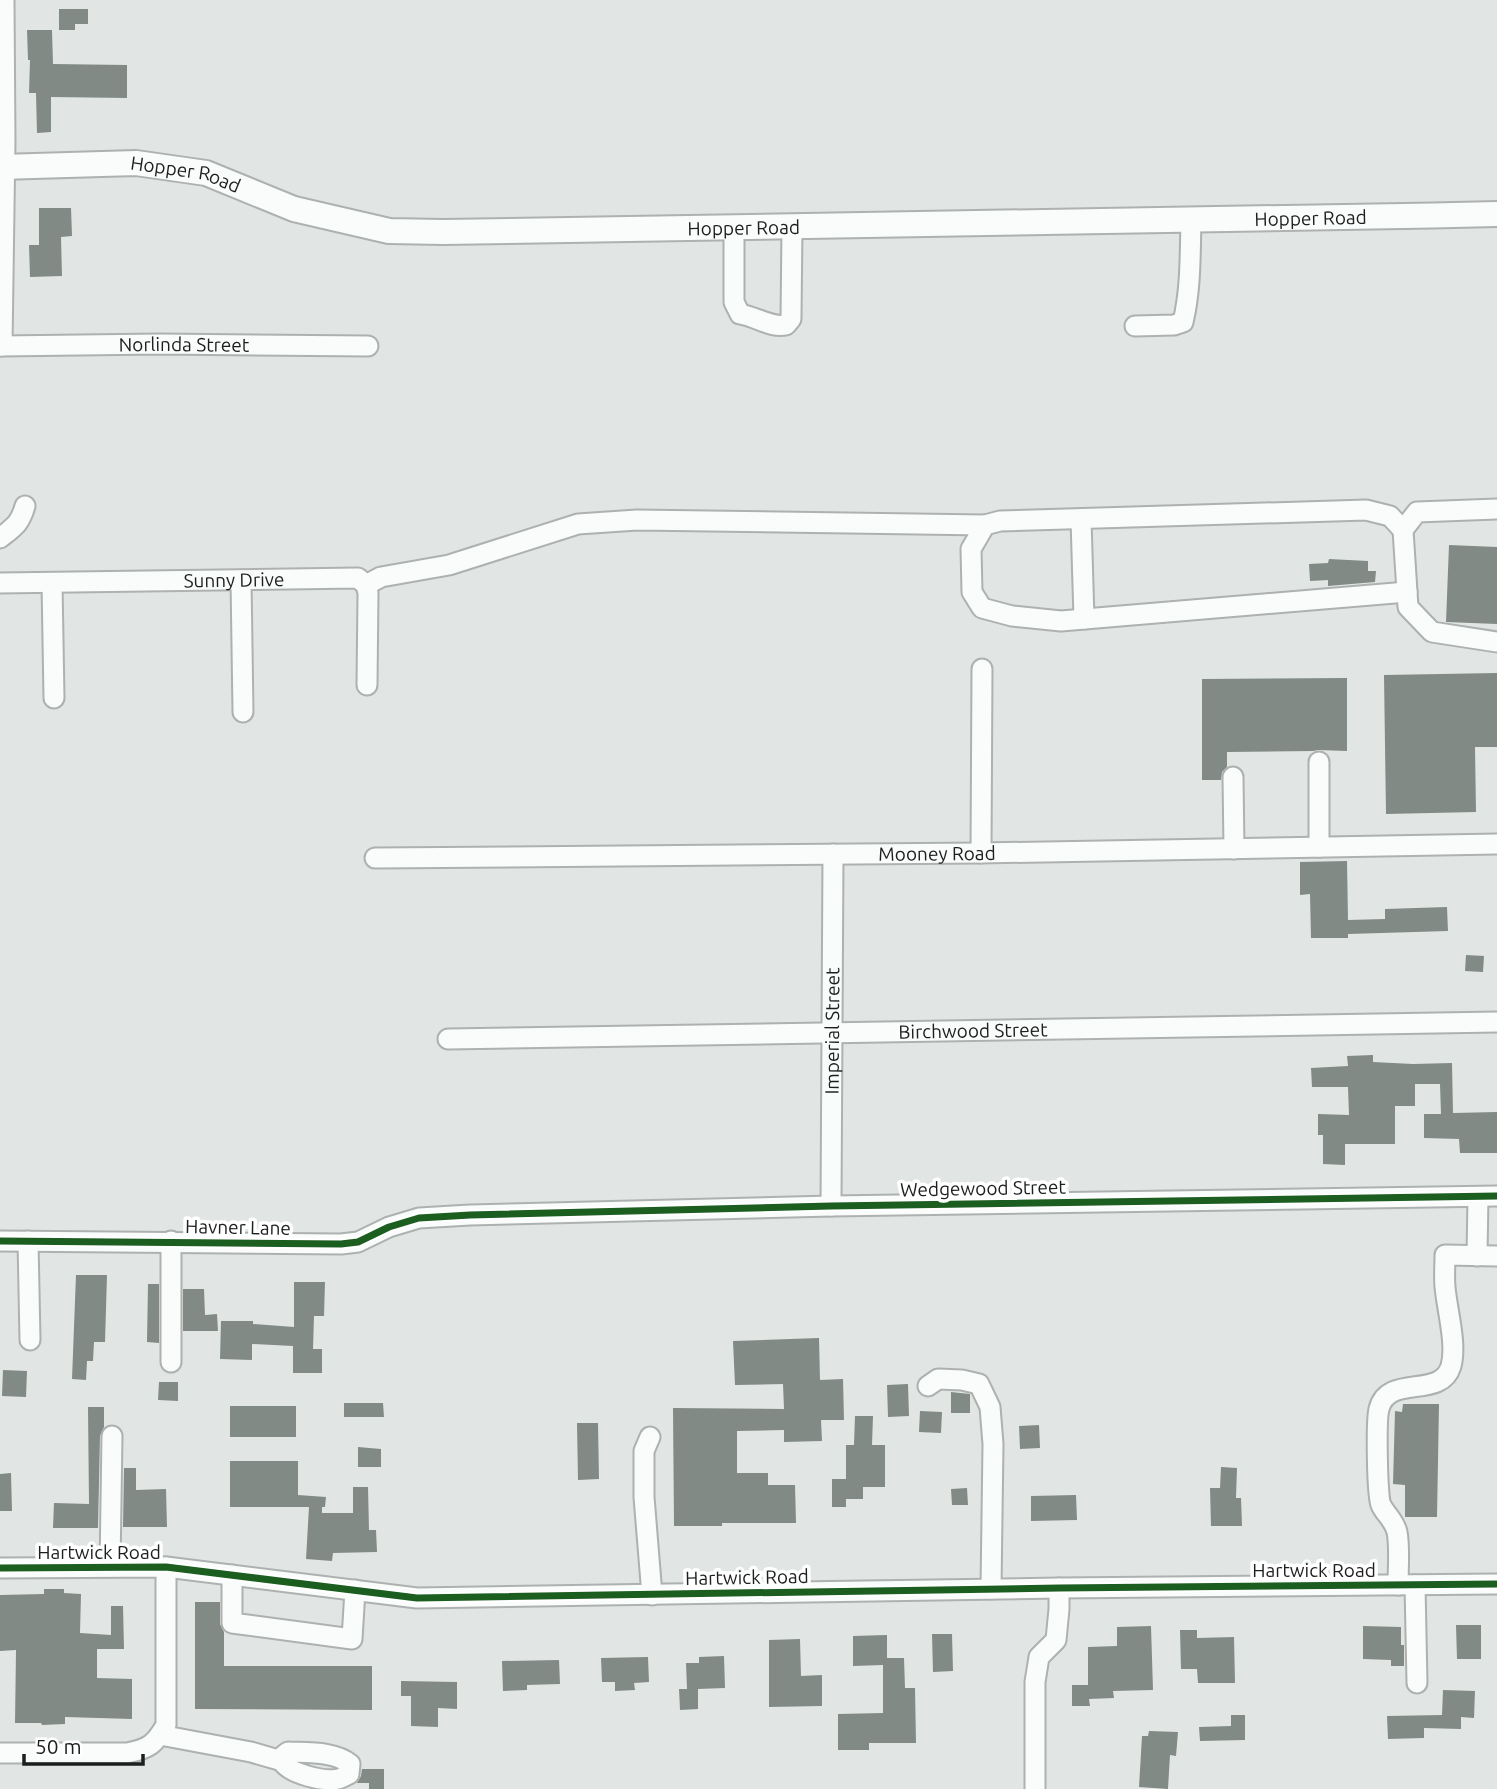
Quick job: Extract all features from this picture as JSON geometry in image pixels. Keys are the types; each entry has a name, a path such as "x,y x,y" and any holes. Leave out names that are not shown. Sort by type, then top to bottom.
{"main road":[{"name":"Hopper Road","path":"2,167 136,163 206,173 295,209 389,231 1191,221 1497,214"}],"street":[{"path":"1,346 4,0"},
{"path":"1135,326 1183,322 1191,221"},
{"path":"734,228 734,302 737,310 740,314 777,327 786,325 791,319 792,227"},
{"name":"Norlinda Street","path":"1,346 368,346"},
{"path":"0,538 17,526 25,506"},
{"path":"1497,509 1417,512 1404,530 1408,607 1432,632 1497,642"},
{"path":"367,685 366,585 381,577 449,565 578,524 637,520 985,525 1000,521 1366,510 1390,516 1404,530"},
{"path":"1081,519 1084,619"},
{"path":"985,525 971,549 972,592 982,608 1012,616 1061,621 1407,592"},
{"name":"Sunny Drive","path":"0,583 354,577 366,585"},
{"path":"241,580 243,712"},
{"path":"52,583 54,698"},
{"path":"981,853 982,669"},
{"path":"1319,762 1319,847"},
{"path":"1233,777 1234,849"},
{"name":"Mooney Road","path":"375,858 981,853 1497,844"},
{"name":"Imperial Street","path":"831,1206 833,854"},
{"name":"Birchwood Street","path":"448,1039 1497,1022"},
{"path":"1477,1256 1487,1197"},
{"name":"Wedgewood Street","path":"470,1215 831,1206 1487,1197"},
{"name":"Havner Lane","path":"0,1241 341,1244 358,1242 389,1227 419,1218 470,1215"},
{"path":"27,1241 30,1340"},
{"path":"171,1241 171,1362"},
{"path":"1417,1683 1397,1533 1391,1518 1379,1503 1379,1408 1388,1394 1403,1388 1430,1385 1441,1379 1451,1368 1453,1348 1445,1285 1445,1255 1497,1256"},
{"path":"928,1386 938,1379 979,1384 990,1407 993,1444 991,1589"},
{"path":"110,1567 112,1436"},
{"path":"650,1437 644,1451 643,1497 652,1595"},
{"path":"0,1753 127,1753 145,1750 157,1740 166,1725 166,1567"},
{"name":"Hartwick Road","path":"0,1568 166,1567 417,1598 1497,1584"},
{"path":"232,1575 232,1623 352,1639 355,1591"},
{"path":"1035,1789 1035,1682 1040,1657 1056,1640 1059,1588"},
{"path":"160,1735 251,1752 282,1762"}],"building":[{"path":"59,9 88,9 88,24 75,24 75,30 59,30"},
{"path":"27,30 52,30 53,64 127,65 127,98 51,97 51,132 37,133 36,93 29,93"},
{"path":"39,208 71,208 72,236 61,237 62,276 30,277 29,245 39,245"},
{"path":"1449,545 1497,547 1497,624 1446,622"},
{"path":"1329,559 1368,561 1368,571 1376,571 1375,582 1328,586 1328,580 1310,581 1309,564 1328,563"},
{"path":"1497,673 1497,747 1475,747 1476,812 1386,814 1384,675"},
{"path":"1347,678 1347,751 1227,752 1227,767 1222,772 1221,780 1202,780 1202,679"},
{"path":"1347,861 1348,920 1385,919 1385,909 1447,907 1448,931 1348,934 1348,938 1311,938 1310,894 1300,895 1300,862"},
{"path":"1466,955 1484,956 1483,972 1465,971"},
{"path":"1373,1055 1373,1062 1452,1063 1453,1113 1497,1112 1497,1153 1460,1153 1459,1139 1424,1138 1424,1114 1441,1114 1440,1084 1415,1084 1415,1106 1395,1106 1395,1144 1345,1144 1345,1165 1323,1164 1323,1135 1318,1135 1318,1114 1349,1115 1348,1087 1312,1087 1311,1068 1348,1066 1347,1056"},
{"path":"76,1275 107,1275 105,1342 94,1342 93,1361 87,1361 86,1380 72,1379"},
{"path":"294,1282 325,1282 324,1316 314,1316 313,1349 322,1349 322,1373 293,1373 293,1346 252,1344 252,1360 220,1359 221,1321 253,1321 253,1324 294,1327"},
{"path":"148,1284 159,1284 159,1343 147,1342"},
{"path":"183,1289 204,1289 205,1315 217,1314 218,1331 183,1331"},
{"path":"819,1338 820,1380 843,1379 844,1420 821,1420 822,1441 784,1442 784,1430 737,1431 737,1473 768,1473 768,1485 795,1485 796,1523 674,1526 673,1408 784,1409 783,1384 735,1385 733,1341"},
{"path":"3,1370 27,1371 26,1397 2,1396"},
{"path":"159,1382 178,1382 178,1401 158,1400"},
{"path":"908,1384 909,1416 888,1417 887,1385"},
{"path":"951,1392 970,1394 970,1413 951,1413"},
{"path":"344,1403 383,1403 384,1417 344,1417"},
{"path":"1403,1404 1439,1404 1437,1517 1405,1517 1405,1485 1393,1484 1395,1411 1402,1412"},
{"path":"230,1406 296,1406 296,1437 230,1437"},
{"path":"88,1407 104,1407 104,1427 100,1436 98,1528 53,1528 54,1503 89,1504"},
{"path":"920,1411 942,1412 941,1433 919,1432"},
{"path":"855,1416 873,1416 872,1445 885,1445 885,1487 863,1487 863,1499 846,1499 846,1507 832,1507 832,1479 846,1479 846,1445 854,1445"},
{"path":"577,1423 598,1423 599,1479 578,1480"},
{"path":"1039,1425 1040,1448 1020,1449 1019,1426"},
{"path":"358,1447 381,1449 381,1467 358,1467"},
{"path":"230,1461 298,1461 298,1495 326,1497 322,1513 353,1513 353,1487 368,1487 369,1530 376,1530 377,1552 333,1553 332,1561 306,1559 309,1507 230,1507"},
{"path":"1221,1467 1237,1468 1236,1498 1241,1498 1242,1526 1211,1526 1210,1488 1220,1488"},
{"path":"124,1468 136,1468 136,1490 166,1489 167,1527 123,1527"},
{"path":"11,1473 12,1511 0,1511 0,1474"},
{"path":"967,1488 968,1505 952,1505 951,1489"},
{"path":"1076,1495 1077,1520 1031,1521 1031,1496"},
{"path":"44,1589 64,1589 64,1593 81,1594 80,1633 111,1635 111,1606 123,1606 124,1649 97,1649 97,1678 132,1679 132,1719 65,1717 65,1724 15,1723 16,1650 0,1651 0,1595 44,1594"},
{"path":"195,1602 220,1602 220,1624 224,1632 224,1666 372,1666 372,1710 195,1709"},
{"path":"1456,1625 1481,1625 1481,1659 1457,1659"},
{"path":"1151,1626 1153,1690 1113,1691 1114,1698 1089,1699 1090,1706 1072,1706 1072,1685 1088,1685 1088,1647 1117,1646 1117,1627"},
{"path":"1363,1626 1401,1627 1404,1666 1391,1666 1391,1660 1363,1659"},
{"path":"1180,1630 1197,1630 1197,1638 1234,1637 1235,1683 1198,1683 1197,1669 1181,1669"},
{"path":"932,1634 952,1634 953,1671 933,1672"},
{"path":"887,1635 887,1658 904,1658 905,1688 915,1688 916,1743 869,1743 869,1750 838,1750 838,1714 883,1713 883,1665 853,1666 853,1636"},
{"path":"800,1639 801,1676 822,1675 822,1706 769,1707 769,1640"},
{"path":"724,1656 725,1688 698,1689 698,1709 680,1710 679,1689 687,1689 686,1663 699,1663 699,1657"},
{"path":"648,1657 649,1682 634,1683 635,1690 615,1691 615,1682 602,1682 601,1658"},
{"path":"559,1660 560,1684 527,1685 527,1690 503,1691 502,1661"},
{"path":"401,1681 457,1682 457,1709 438,1708 438,1727 411,1726 411,1696 401,1696"},
{"path":"1443,1690 1475,1691 1474,1718 1461,1717 1461,1729 1424,1728 1424,1738 1388,1739 1387,1716 1442,1715"},
{"path":"1231,1715 1245,1715 1245,1740 1200,1741 1199,1727 1231,1726"},
{"path":"1149,1731 1178,1732 1176,1756 1170,1755 1168,1789 1139,1787 1142,1736 1148,1736"},
{"path":"362,1769 384,1769 384,1789 369,1789 369,1783 357,1783"}],"cycle path":[{"path":"0,1241 341,1244 358,1242 389,1227 419,1218 470,1215 831,1206 1497,1196"},
{"path":"0,1568 166,1567 417,1598 1497,1584"}]}
